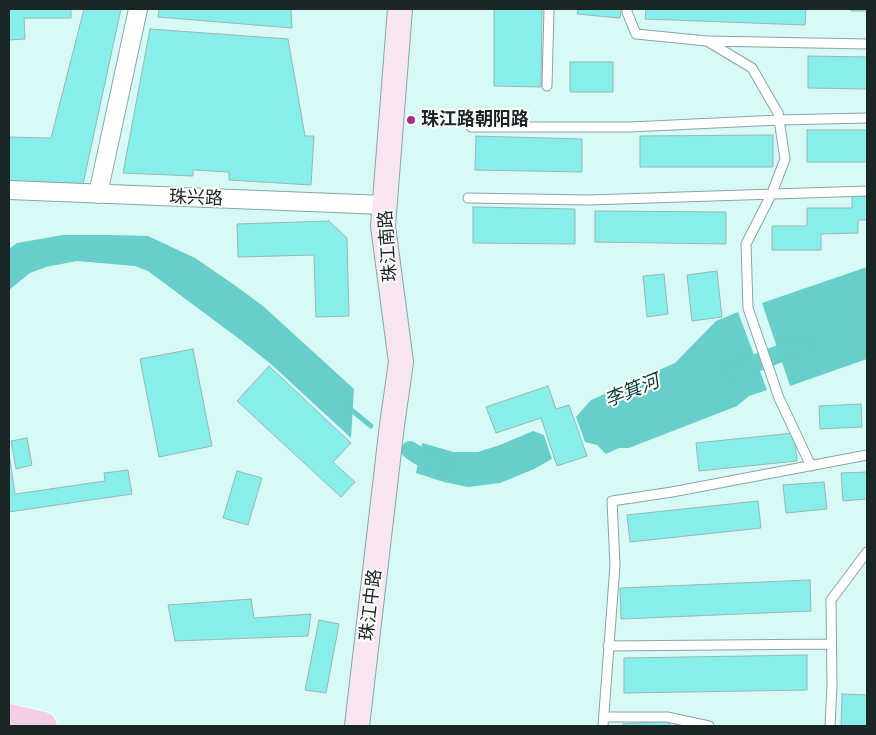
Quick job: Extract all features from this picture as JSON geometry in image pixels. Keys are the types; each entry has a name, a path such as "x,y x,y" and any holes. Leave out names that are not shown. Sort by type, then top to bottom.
{"main road":[{"path":"9,718 43,726"}],"street":[{"path":"98,194 138,9"},
{"name":"珠江南路","path":"386,483 401,362 383,226 400,9"},
{"name":"珠兴路","path":"9,190 384,205"},
{"name":"珠江中路","path":"357,726 386,483"}],"lane":[{"path":"548,86 549,9"},
{"path":"627,9 636,34 707,41 867,44"},
{"path":"707,41 752,68 778,112 785,159 772,194 746,244 748,308 778,393 811,466"},
{"path":"471,127 630,127 867,118"},
{"path":"468,198 589,200 867,191"},
{"path":"708,726 668,717 604,722 615,565 612,501 672,492 867,455"},
{"path":"830,726 832,685 831,600 867,552"},
{"path":"608,646 832,644"}],"water":[{"path":"63,235 148,236 195,258 233,284 263,306 354,389 351,438 272,365 148,271 135,266 77,261 46,267 30,273 9,290 9,249 17,243"},
{"path":"867,267 867,359 790,386 762,303"},
{"path":"738,312 767,390 749,396 737,406 629,448 619,448 606,454 597,445 585,442 576,417 591,400 675,363 716,321"},
{"path":"533,431 544,435 552,459 534,469 500,483 468,487 416,473 422,443 454,452 478,452"}],"building":[{"path":"9,9 71,9 71,18 24,18 25,39 9,40"},
{"path":"84,9 121,9 83,184 9,181 9,137 51,138"},
{"path":"159,9 291,9 292,28 158,17"},
{"path":"494,9 542,9 541,87 494,86"},
{"path":"578,9 621,9 620,18 577,14"},
{"path":"646,9 806,9 805,25 645,19"},
{"path":"851,9 867,9 867,11 851,11"},
{"path":"150,29 288,39 305,136 314,136 311,185 229,180 229,172 193,170 193,176 123,173"},
{"path":"808,56 867,57 867,89 808,88"},
{"path":"570,62 613,62 613,92 570,92"},
{"path":"807,130 867,130 867,162 807,162"},
{"path":"773,135 773,167 640,167 640,136"},
{"path":"476,136 582,139 582,172 475,170"},
{"path":"852,196 867,196 867,220 858,220 858,233 821,234 821,250 772,250 772,226 807,226 807,208 852,208"},
{"path":"473,207 575,209 575,244 473,243"},
{"path":"595,211 726,212 726,244 595,242"},
{"path":"329,221 347,238 349,316 316,317 314,255 238,257 237,224"},
{"path":"717,271 722,317 692,321 687,275"},
{"path":"664,274 668,314 647,317 643,276"},
{"path":"193,349 212,446 159,457 140,359"},
{"path":"269,366 351,443 333,462 355,482 341,497 237,401"},
{"path":"548,386 556,409 569,405 587,456 557,466 541,418 496,433 486,407"},
{"path":"861,404 862,427 820,429 819,406"},
{"path":"794,433 797,461 699,471 696,443"},
{"path":"27,438 32,465 16,469 11,441"},
{"path":"9,453 15,494 105,481 104,473 128,470 132,494 9,512"},
{"path":"237,471 262,478 248,525 223,518"},
{"path":"867,472 867,499 843,501 841,473"},
{"path":"824,482 827,509 786,513 783,485"},
{"path":"758,501 761,528 630,542 627,515"},
{"path":"810,580 811,611 621,619 620,588"},
{"path":"251,599 254,618 311,614 308,636 175,641 168,605"},
{"path":"319,620 339,624 326,693 305,690"},
{"path":"807,655 807,690 624,693 624,658"},
{"path":"842,694 867,695 867,726 841,726"},
{"path":"670,721 670,726 623,726 623,724"}],"waterway":[{"name":"李箕河","path":"734,372 801,345"},
{"path":"349,408 371,426"},
{"name":"李箕河","path":"410,450 433,463 441,465"}],"place":[{"name":"珠江路朝阳路","path":"411,120"}]}
